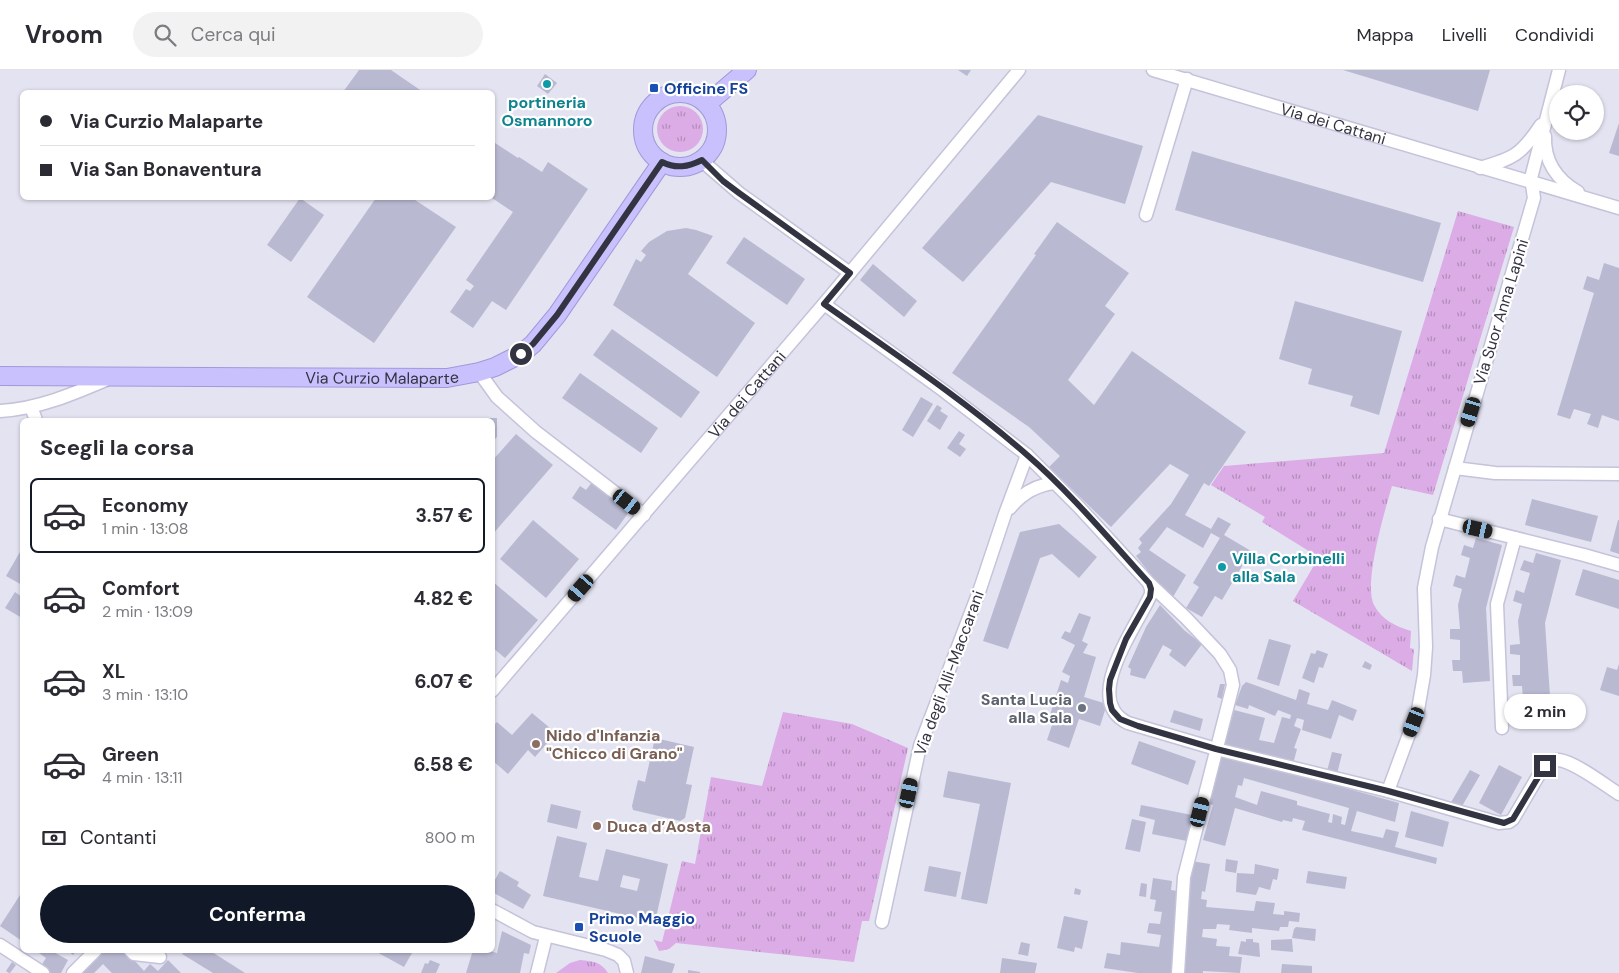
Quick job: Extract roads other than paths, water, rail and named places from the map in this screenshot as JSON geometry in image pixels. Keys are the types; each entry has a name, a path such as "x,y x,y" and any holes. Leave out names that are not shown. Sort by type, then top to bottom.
{"street":[{"path":"706,104 747,70"},
{"name":"Via dei Cattani","path":"495,688 824,304 1019,70"},
{"name":"Via dei Cattani","path":"1153,70 1531,184 1619,208"},
{"name":"Via dei Cattani","path":"1531,184 1531,175 1559,70"},
{"path":"1146,216 1187,79"},
{"path":"677,93 692,95 706,104 714,116 717,135 711,150 702,160 683,167 673,166 662,162 648,150 643,134 644,121 652,106 663,97 677,93"},
{"name":"Via dei Cattani","path":"1480,168 1504,161 1518,154 1533,137 1547,116"},
{"name":"Via dei Cattani","path":"1547,116 1545,150 1554,172 1568,186 1593,201"},
{"path":"702,160 723,181 850,273"},
{"name":"Via Curzio Malaparte","path":"0,376 447,378 479,372 521,354 540,337 581,281 662,162"},
{"name":"Via Suor Anna Lapini","path":"1388,791 1418,710 1424,675 1426,647 1424,588 1427,566 1439,519 1532,206 1534,195 1531,184"},
{"path":"824,304 944,391 1027,455 1149,583 1220,654 1230,670 1233,685 1184,877 1178,973"},
{"path":"479,372 497,396 536,432 644,515"},
{"path":"0,411 31,407 57,400 114,376"},
{"path":"31,407 35,418"},
{"name":"Via degli Alli-Maccarani","path":"882,922 917,758 980,589 1027,455"},
{"path":"1455,468 1495,473 1619,474"},
{"name":"Via degli Alli-Maccarani","path":"1005,514 1025,493 1040,486 1055,483"},
{"path":"1439,519 1619,565"},
{"path":"1502,728 1497,604 1515,538"},
{"path":"1149,583 1151,589 1150,597 1126,639 1113,671 1109,689 1112,710 1120,719 1128,723 1216,749 1388,791 1497,822 1509,822 1516,815 1545,766 1559,760 1585,772 1619,794"},
{"path":"1150,597 1156,594 1164,597"},
{"path":"495,912 521,927 546,937 612,952 624,961 627,973"},
{"path":"537,973 546,937"},
{"path":"0,945 43,973"},
{"path":"74,973 93,953"},
{"path":"133,953 160,957"}],"place":[{"name":"portineria Osmannoro","path":"547,84"},
{"name":"Officine FS","path":"654,88"},
{"name":"Villa Corbinelli alla Sala","path":"1222,567"},
{"name":"Santa Lucia alla Sala","path":"1082,708"},
{"name":"Nido d'Infanzia \"Chicco di Grano\"","path":"536,744"},
{"name":"Duca d’Aosta","path":"597,826"},
{"name":"Primo Maggio Scuole","path":"579,927"}]}
